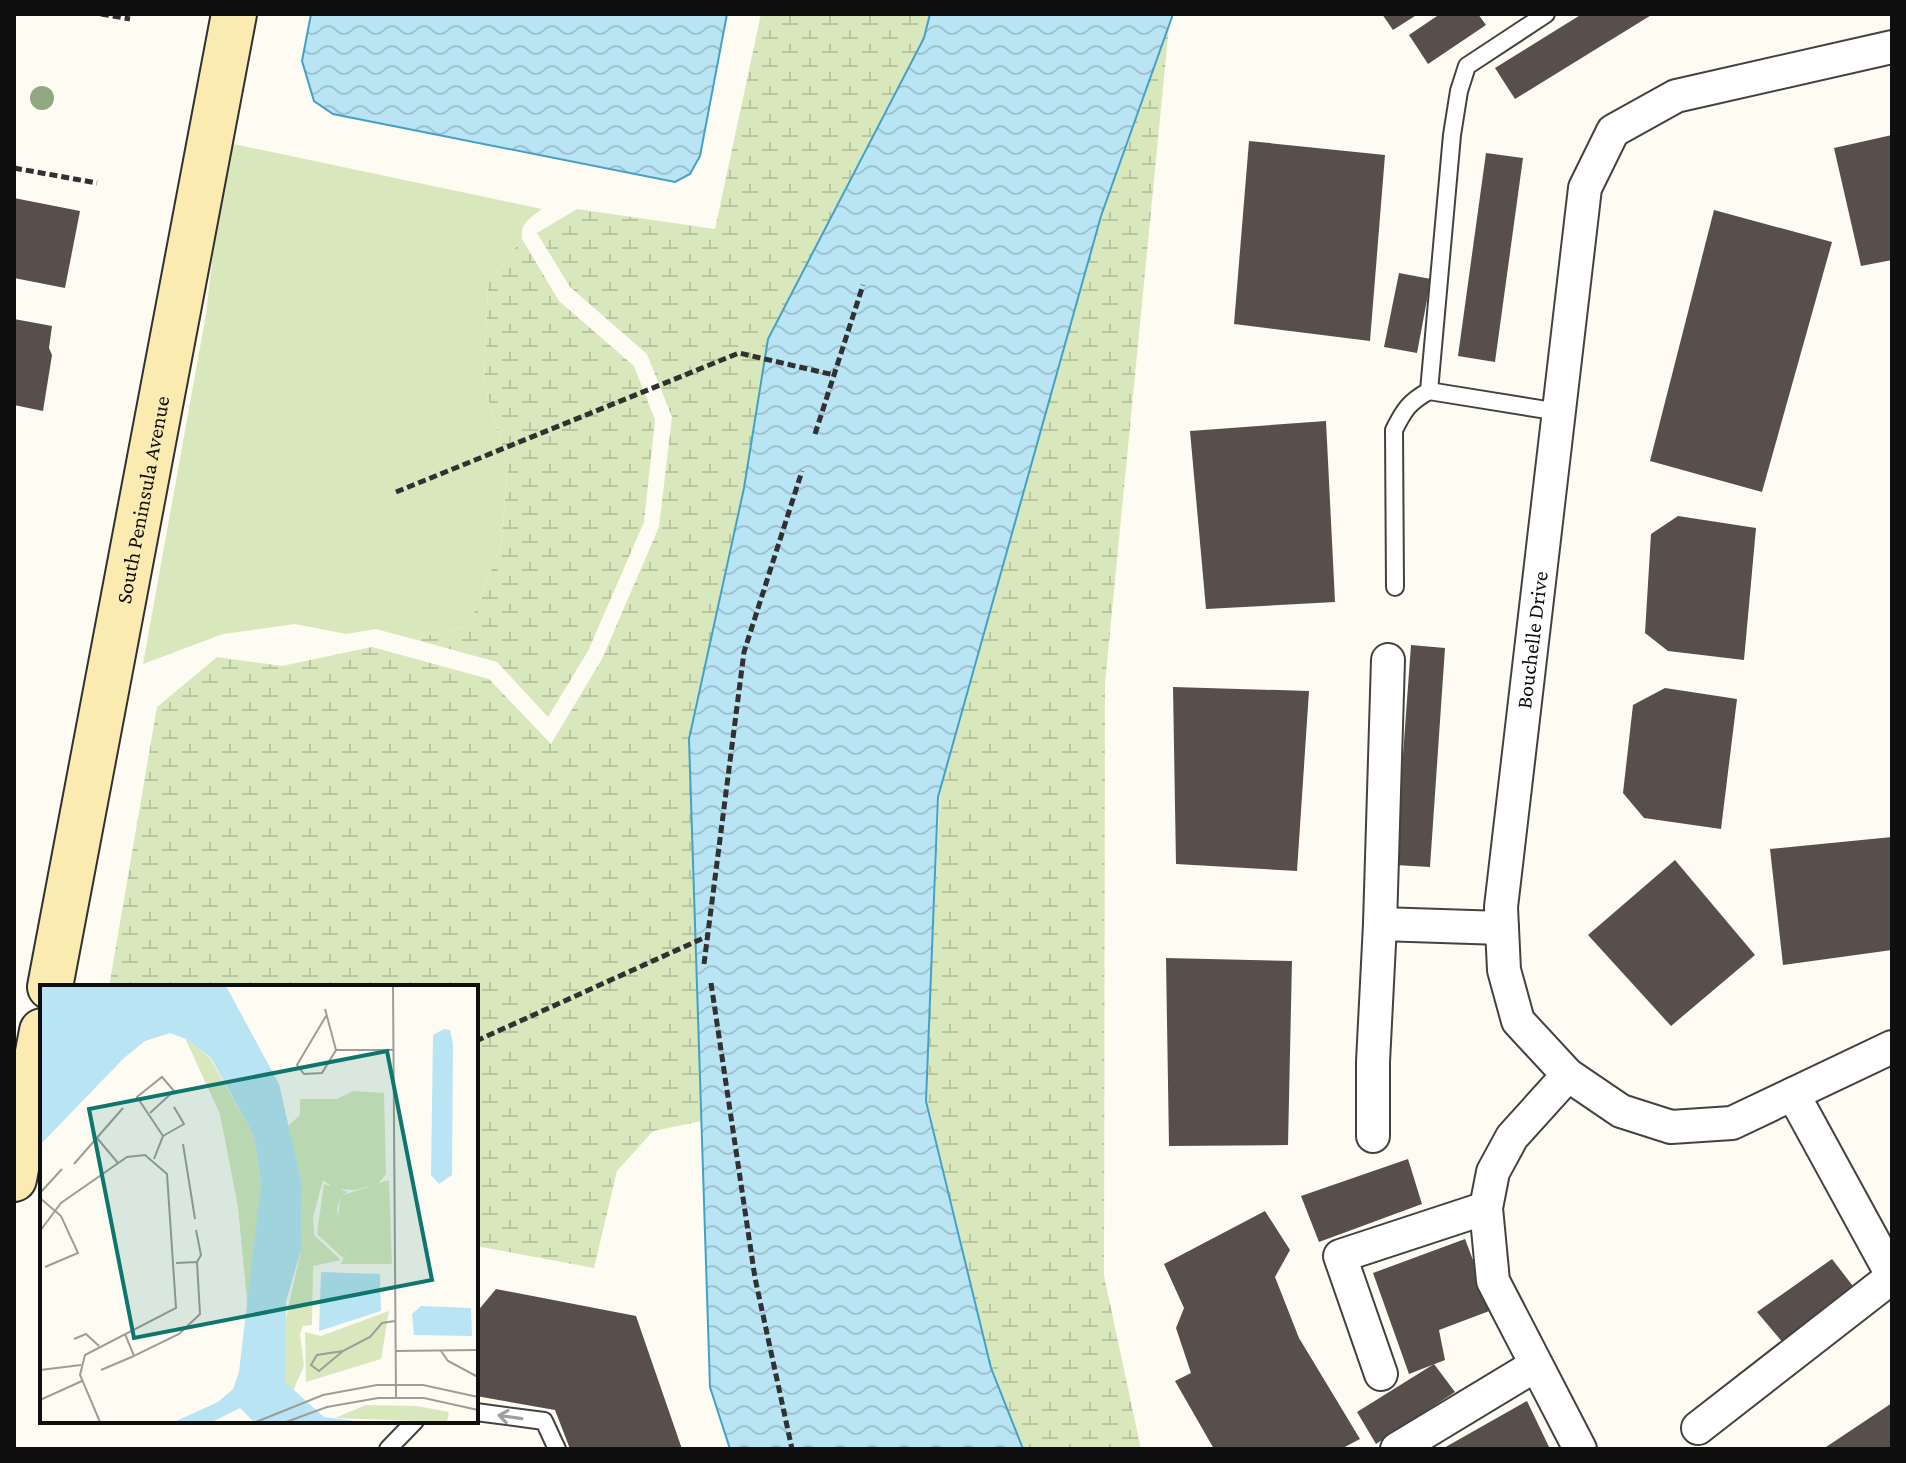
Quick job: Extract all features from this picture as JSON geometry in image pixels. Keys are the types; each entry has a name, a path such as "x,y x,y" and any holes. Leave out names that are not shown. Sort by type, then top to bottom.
{"main road":[{"name":"South Peninsula Avenue","path":"50,985 234,14"},
{"path":"14,1179 40,1042"}],"street":[{"name":"Bouchelle Drive","path":"1892,47 1676,96 1613,131 1585,188 1501,907 1504,970 1518,1021 1568,1075 1621,1111 1671,1127 1732,1123 1892,1047"},
{"path":"1373,1136 1388,660"},
{"path":"1380,924 1502,928"},
{"path":"1568,1075 1512,1137 1493,1172 1486,1208 1493,1281 1580,1449"},
{"path":"1698,1428 1892,1276 1793,1094"},
{"path":"1381,1374 1340,1256 1486,1208"},
{"path":"1397,1449 1536,1365"}],"lane":[{"path":"1429,391 1452,135 1459,91 1467,66 1546,14"},
{"path":"1395,587 1394,430 1412,401 1429,391 1559,412"},
{"path":"478,1412 544,1421 557,1449"},
{"path":"388,1449 413,1423"}],"path":[{"path":"101,14 130,19"},
{"path":"14,168 97,183"},
{"path":"815,434 863,285"},
{"path":"396,492 739,353 834,375"},
{"path":"704,964 744,652 802,471"},
{"path":"478,1040 709,935"},
{"path":"711,983 755,1278 792,1449"}],"green space":[{"path":"761,14 930,14 924,38 768,339 744,488 689,739 702,1121 653,1131 617,1171 594,1268 478,1246 478,985 109,985 157,707 217,657 282,666 372,647 489,679 551,744 602,659 659,527 672,417 647,354 570,287 537,233 577,209 715,229"},
{"path":"1169,26 1105,683 1104,1276 1141,1449 1024,1449 992,1371 926,1096 940,787 1101,216"},
{"path":"229,143 542,209 527,221 522,239 488,283 484,384 508,468 501,545 469,626 413,639 376,629 346,634 295,624 223,634 143,664 206,314 222,176"},
{"path":"522,239 559,301 634,366 655,420 644,522 588,651 548,717 497,662 413,639 469,626 501,545 508,468 484,384 488,283"}],"water":[{"path":"311,14 727,14 700,156 690,174 675,182 333,114 314,101 302,61"},
{"path":"930,14 1173,14 1101,216 938,797 926,1101 991,1368 1023,1449 730,1449 710,1387 689,739 744,488 768,339 924,38"}],"building":[{"path":"1382,14 1418,14 1393,30"},
{"path":"1440,14 1478,14 1486,25 1428,64 1409,35"},
{"path":"1582,14 1653,14 1515,99 1495,68"},
{"path":"1892,135 1892,260 1861,266 1834,148"},
{"path":"1249,141 1385,155 1370,341 1234,324"},
{"path":"1486,153 1523,158 1495,362 1458,356"},
{"path":"14,198 80,211 65,288 14,278"},
{"path":"1714,210 1832,242 1762,492 1650,461"},
{"path":"1399,273 1431,279 1417,353 1384,347"},
{"path":"14,319 52,326 49,348 52,355 43,411 14,405"},
{"path":"1326,421 1335,602 1206,609 1190,431"},
{"path":"1678,516 1756,528 1744,660 1668,651 1645,633 1651,534"},
{"path":"1411,645 1445,648 1430,867 1395,865"},
{"path":"1173,687 1309,691 1297,871 1176,864"},
{"path":"1665,688 1737,699 1721,829 1644,818 1623,793 1633,705"},
{"path":"1892,837 1892,950 1783,965 1770,849"},
{"path":"1675,860 1755,955 1671,1026 1588,935"},
{"path":"1166,958 1292,961 1288,1145 1169,1146"},
{"path":"1408,1159 1422,1204 1319,1242 1301,1196"},
{"path":"1265,1211 1290,1250 1275,1277 1299,1338 1360,1439 1341,1449 1214,1449 1175,1381 1191,1373 1176,1328 1184,1308 1164,1264"},
{"path":"1465,1239 1492,1310 1439,1330 1445,1360 1409,1374 1373,1273"},
{"path":"1832,1259 1856,1290 1784,1344 1757,1312"},
{"path":"496,1289 636,1316 682,1449 570,1449 555,1410 478,1396 478,1311"},
{"path":"1434,1364 1455,1392 1376,1444 1357,1412"},
{"path":"1527,1401 1550,1449 1442,1449"},
{"path":"1892,1403 1892,1449 1823,1449"}]}
